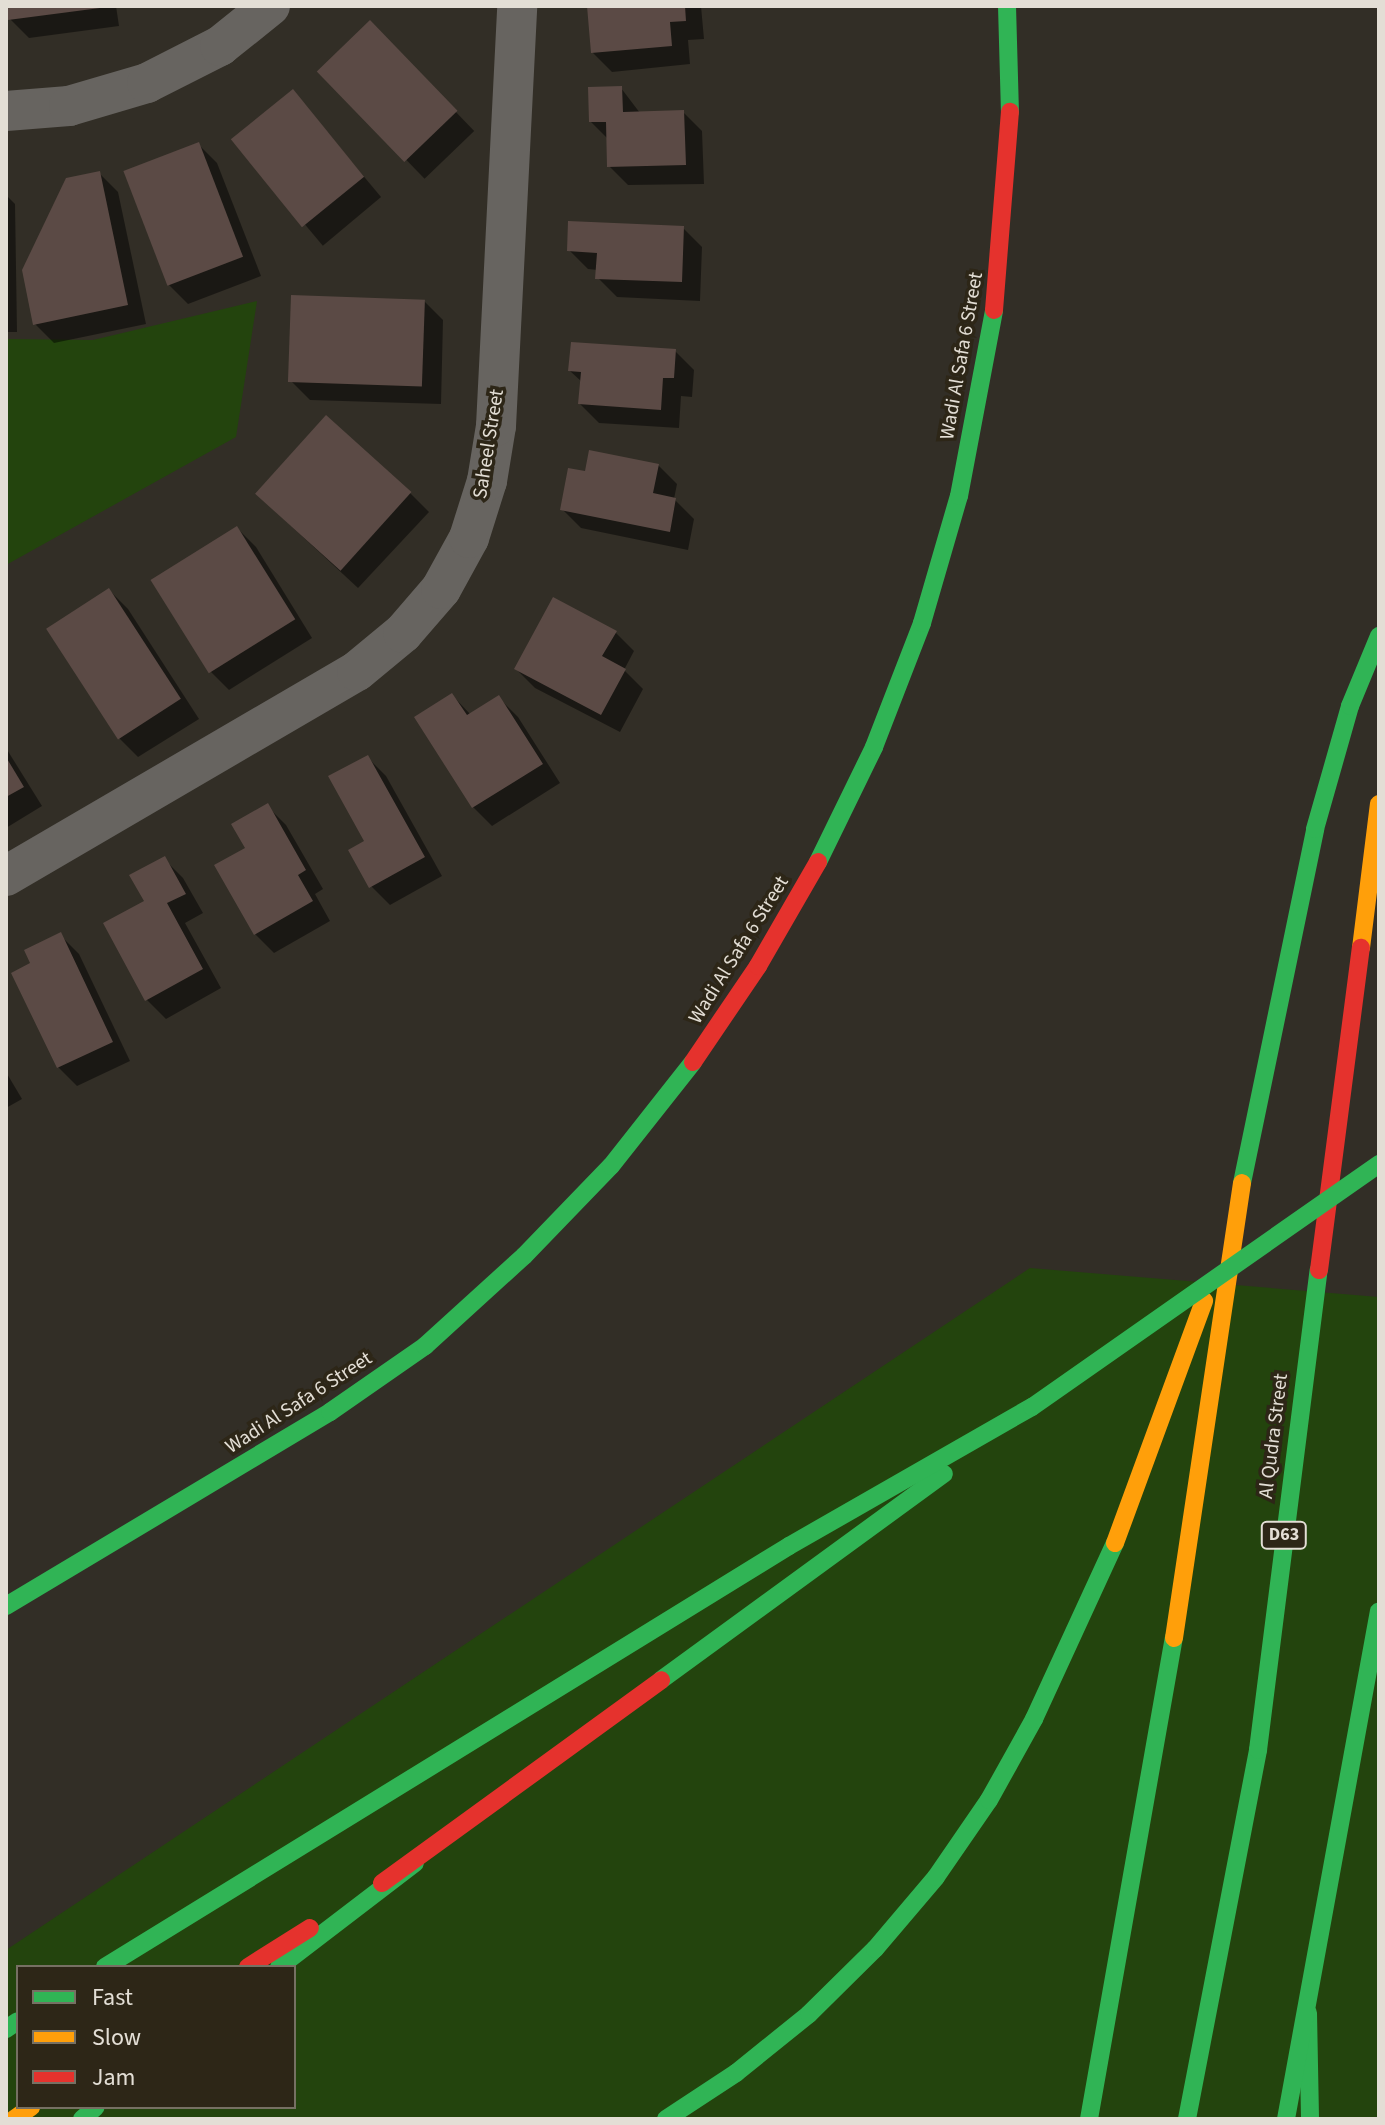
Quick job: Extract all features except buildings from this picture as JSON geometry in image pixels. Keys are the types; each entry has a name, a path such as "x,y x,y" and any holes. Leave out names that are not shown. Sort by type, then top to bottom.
{"main road":[{"name":"Wadi Al Safa 6 Street","path":"6,1606 309,1425 425,1346 524,1256 611,1166 698,1055 758,966 821,858 874,747 922,623 959,496 986,368 1004,236 1011,97 1007,6"},
{"path":"1089,2119 1157,1756 1233,1224 1315,829 1350,706 1379,636"},
{"name":"Al Qudra Street","path":"1187,2119 1258,1750 1379,804"},
{"path":"282,1965 1032,1407 1379,1164"},
{"path":"666,2119 736,2073 809,2014 875,1949 936,1877 989,1800 1034,1719 1111,1554 1233,1224"},
{"path":"108,1965 789,1546 1032,1407"},
{"path":"1286,2119 1308,2013 1379,1611"},
{"path":"251,1965 415,1863"},
{"path":"1308,2013 1310,2119"}],"street":[{"path":"6,111 69,106 147,83 220,46 270,6"},
{"name":"Saheel Street","path":"6,876 357,671 403,633 441,589 469,538 487,481 496,426 517,6"}],"green space":[{"path":"257,301 236,437 6,565 6,339 93,340"},
{"path":"1030,1268 1379,1297 1379,2119 6,2119 6,1950"}],"traffic: fast":[{"path":"1007,6 1010,112"},
{"path":"818,862 874,747 922,623 959,496 994,310"},
{"path":"1242,1183 1315,829 1350,706 1379,636"},
{"path":"6,1606 330,1412 425,1346 524,1256 611,1166 693,1062"},
{"path":"1032,1407 1379,1164"},
{"path":"1187,2119 1258,1750 1319,1270"},
{"path":"108,1965 789,1546 1032,1407"},
{"path":"661,1680 944,1474"},
{"path":"666,2119 736,2073 809,2014 875,1949 936,1877 989,1800 1034,1719 1115,1543"},
{"path":"1286,2119 1379,1611"},
{"path":"1089,2119 1174,1638"},
{"path":"282,1965 415,1863"},
{"path":"1308,2013 1310,2119"},
{"path":"6,2029 16,2022"},
{"path":"82,2119 94,2109"}],"traffic: slow":[{"path":"1361,948 1379,804"},
{"path":"1174,1638 1242,1183"},
{"path":"1115,1543 1204,1301"},
{"path":"14,2119 28,2109"}],"traffic: jam":[{"path":"994,310 1010,112"},
{"path":"693,1062 758,966 818,862"},
{"path":"1319,1270 1361,948"},
{"path":"382,1883 661,1680"},
{"path":"251,1965 310,1928"}]}
